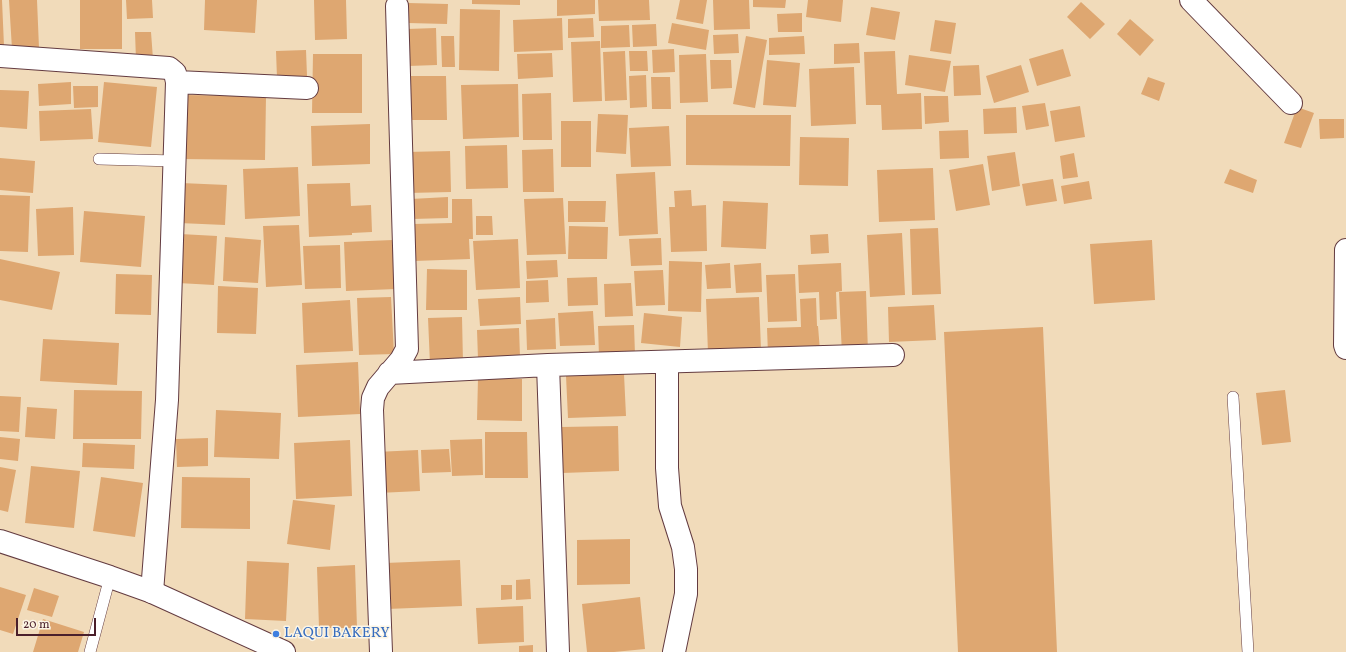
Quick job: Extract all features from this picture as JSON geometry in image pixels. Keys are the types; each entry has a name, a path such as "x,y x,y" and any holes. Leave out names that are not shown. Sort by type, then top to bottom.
{"street":[{"path":"1191,0 1291,103"},
{"path":"381,652 372,410 373,398 378,387 401,360 406,349 397,6"},
{"path":"0,56 169,68 175,73 177,82 167,400 152,592"},
{"path":"177,82 307,88"},
{"path":"1346,250 1346,348"},
{"path":"389,373 548,365 893,355"},
{"path":"667,362 666,468 670,506 683,547 686,569 686,594 674,652"},
{"path":"548,365 558,652"},
{"path":"0,541 152,592 284,652"}],"lane":[{"path":"99,159 175,162"},
{"path":"1233,397 1248,652"},
{"path":"90,652 110,577"}],"building":[{"path":"0,0 2,0 4,46 0,46"},
{"path":"9,0 37,0 39,48 12,49"},
{"path":"80,0 122,0 122,49 80,49"},
{"path":"126,0 152,0 153,18 127,19"},
{"path":"205,0 257,0 255,33 204,30"},
{"path":"314,0 346,0 347,39 315,40"},
{"path":"472,0 520,0 520,5 472,4"},
{"path":"557,0 595,0 595,14 557,16"},
{"path":"598,0 649,0 650,20 599,21"},
{"path":"680,0 707,0 703,24 676,19"},
{"path":"713,0 749,0 750,29 714,30"},
{"path":"753,0 786,0 785,8 753,7"},
{"path":"808,0 843,0 841,22 806,17"},
{"path":"1081,2 1105,24 1090,39 1067,17"},
{"path":"408,3 448,4 447,24 408,23"},
{"path":"871,7 900,12 895,40 866,35"},
{"path":"460,9 500,10 499,71 459,70"},
{"path":"802,13 802,32 778,32 777,14"},
{"path":"562,18 563,50 514,52 513,20"},
{"path":"593,18 594,37 568,38 568,19"},
{"path":"1130,19 1154,40 1140,56 1117,34"},
{"path":"935,20 956,23 951,54 930,51"},
{"path":"672,23 709,30 706,50 668,43"},
{"path":"656,24 657,46 633,47 632,25"},
{"path":"629,25 630,47 601,48 601,26"},
{"path":"436,28 437,65 408,66 407,29"},
{"path":"135,32 151,32 153,59 136,60"},
{"path":"738,34 739,53 714,54 713,35"},
{"path":"441,36 454,36 455,67 442,67"},
{"path":"746,36 767,40 755,108 733,104"},
{"path":"804,36 805,54 769,55 769,38"},
{"path":"600,41 602,101 573,102 571,42"},
{"path":"859,43 860,63 834,64 834,44"},
{"path":"674,49 675,72 653,73 652,50"},
{"path":"1063,49 1071,76 1037,86 1029,59"},
{"path":"306,50 307,76 277,78 276,51"},
{"path":"625,51 627,100 605,101 603,52"},
{"path":"629,51 647,51 648,71 630,71"},
{"path":"895,51 897,94 921,93 922,129 882,130 881,105 866,105 864,52"},
{"path":"552,53 553,77 518,79 517,54"},
{"path":"313,54 362,54 362,113 312,113"},
{"path":"706,54 708,102 680,103 679,55"},
{"path":"909,55 951,61 945,92 905,85"},
{"path":"710,60 731,60 732,88 711,89"},
{"path":"767,60 800,63 796,107 763,105"},
{"path":"979,65 981,95 954,96 953,66"},
{"path":"1021,65 1029,92 994,103 986,76"},
{"path":"854,67 856,124 811,126 809,69"},
{"path":"646,75 647,107 630,108 629,76"},
{"path":"409,76 446,76 447,120 410,120"},
{"path":"651,77 670,77 671,109 652,109"},
{"path":"1148,77 1165,83 1159,101 1141,94"},
{"path":"71,82 71,104 39,106 38,84"},
{"path":"104,82 157,87 151,147 98,142"},
{"path":"518,84 519,137 463,139 461,85"},
{"path":"73,86 98,86 98,107 74,108"},
{"path":"0,90 29,91 27,129 0,127"},
{"path":"551,93 552,140 523,140 522,94"},
{"path":"181,95 266,96 265,160 180,159"},
{"path":"924,96 948,96 949,122 925,124"},
{"path":"1045,103 1049,126 1026,130 1022,106"},
{"path":"1080,106 1085,137 1055,142 1050,111"},
{"path":"1016,107 1017,133 984,134 983,109"},
{"path":"1297,107 1314,113 1301,148 1284,143"},
{"path":"91,109 93,139 40,141 39,111"},
{"path":"598,114 628,115 626,154 596,152"},
{"path":"686,115 791,115 790,166 686,165"},
{"path":"1319,119 1344,119 1344,138 1320,139"},
{"path":"561,121 591,121 591,167 561,167"},
{"path":"370,124 370,164 312,166 311,126"},
{"path":"669,126 671,166 631,167 629,128"},
{"path":"968,130 969,158 940,159 939,131"},
{"path":"800,137 849,138 848,186 799,185"},
{"path":"507,145 508,188 466,189 465,146"},
{"path":"553,149 554,192 523,192 522,150"},
{"path":"450,151 451,192 407,193 406,152"},
{"path":"1015,152 1020,186 992,191 987,156"},
{"path":"1074,153 1078,177 1063,179 1060,156"},
{"path":"0,158 35,161 33,193 0,190"},
{"path":"983,164 990,205 956,211 949,170"},
{"path":"298,167 300,216 245,219 243,169"},
{"path":"933,168 935,220 879,222 877,170"},
{"path":"1230,169 1257,180 1253,193 1224,183"},
{"path":"655,172 658,234 619,236 616,174"},
{"path":"1053,179 1057,201 1026,206 1022,184"},
{"path":"1089,181 1092,199 1064,204 1061,186"},
{"path":"181,183 227,185 225,225 179,223"},
{"path":"350,183 351,206 371,205 372,232 352,233 352,235 309,237 307,184"},
{"path":"691,190 692,206 706,205 707,251 671,252 669,207 675,207 674,191"},
{"path":"0,195 30,196 28,252 0,251"},
{"path":"448,197 448,218 412,219 411,199"},
{"path":"563,198 566,254 527,255 524,199"},
{"path":"452,199 472,199 473,239 469,239 470,259 414,261 413,224 452,223"},
{"path":"568,201 606,201 605,222 568,222"},
{"path":"723,201 768,203 766,249 721,247"},
{"path":"73,207 74,255 38,256 36,209"},
{"path":"84,211 145,216 141,267 80,262"},
{"path":"476,216 492,216 493,235 476,235"},
{"path":"299,225 302,285 266,287 263,226"},
{"path":"569,226 608,227 607,259 568,259"},
{"path":"938,228 941,294 912,295 910,229"},
{"path":"902,233 905,295 870,297 867,235"},
{"path":"180,234 217,236 214,285 178,283"},
{"path":"828,234 829,253 811,254 810,235"},
{"path":"225,237 261,240 258,283 223,281"},
{"path":"661,238 662,265 631,266 629,239"},
{"path":"518,239 520,288 476,290 473,241"},
{"path":"393,240 396,289 346,291 344,242"},
{"path":"1152,240 1155,300 1094,304 1090,244"},
{"path":"340,245 341,288 305,289 303,246"},
{"path":"0,259 60,272 52,310 0,300"},
{"path":"557,260 558,277 527,279 526,261"},
{"path":"669,261 702,262 701,312 668,311"},
{"path":"730,263 731,288 707,289 705,265"},
{"path":"761,263 762,292 736,293 734,265"},
{"path":"841,263 842,291 836,292 837,319 820,320 819,292 799,293 798,265"},
{"path":"427,269 467,270 467,310 426,310"},
{"path":"663,270 665,305 636,306 634,271"},
{"path":"116,274 152,275 151,315 115,314"},
{"path":"795,274 797,321 768,322 766,275"},
{"path":"597,277 598,305 568,306 567,278"},
{"path":"548,280 549,302 526,303 526,281"},
{"path":"631,283 633,316 605,317 604,284"},
{"path":"218,286 258,288 256,334 217,333"},
{"path":"866,291 868,353 842,354 839,292"},
{"path":"391,297 394,354 359,355 357,298"},
{"path":"520,297 521,324 480,326 478,299"},
{"path":"759,297 761,350 708,353 706,299"},
{"path":"816,298 820,351 768,354 767,328 801,327 800,299"},
{"path":"350,300 353,351 304,353 302,303"},
{"path":"934,305 936,340 889,342 888,307"},
{"path":"593,311 595,345 560,346 558,313"},
{"path":"644,313 682,317 680,347 641,343"},
{"path":"462,317 463,363 430,364 428,318"},
{"path":"555,318 556,349 527,350 526,320"},
{"path":"634,325 635,355 599,357 598,326"},
{"path":"1043,327 1057,652 958,652 944,332"},
{"path":"519,328 520,357 478,359 477,330"},
{"path":"43,339 119,343 117,385 40,381"},
{"path":"358,362 360,414 298,417 296,365"},
{"path":"624,374 626,416 568,418 566,376"},
{"path":"478,378 522,379 522,421 477,420"},
{"path":"74,390 142,391 141,439 73,439"},
{"path":"1285,390 1291,442 1262,445 1256,393"},
{"path":"0,396 21,397 19,432 0,431"},
{"path":"27,407 57,409 55,439 25,437"},
{"path":"216,410 281,413 279,459 214,457"},
{"path":"618,426 619,471 562,473 561,427"},
{"path":"485,432 527,432 528,478 485,478"},
{"path":"0,437 20,439 18,461 0,459"},
{"path":"208,438 208,466 177,467 176,439"},
{"path":"482,439 483,475 452,476 450,440"},
{"path":"350,440 352,496 296,499 294,443"},
{"path":"83,443 135,445 134,469 82,467"},
{"path":"449,449 451,472 422,473 421,450"},
{"path":"418,450 420,491 378,493 376,452"},
{"path":"31,466 80,471 74,528 25,523"},
{"path":"0,467 16,470 8,512 0,510"},
{"path":"101,477 143,483 135,537 93,531"},
{"path":"182,477 250,478 250,529 181,528"},
{"path":"293,500 335,505 330,550 287,544"},
{"path":"630,539 630,584 577,585 577,540"},
{"path":"460,560 462,606 387,609 385,563"},
{"path":"247,561 289,563 286,621 245,619"},
{"path":"355,565 357,628 319,628 317,567"},
{"path":"530,579 531,599 516,600 516,580"},
{"path":"501,585 512,585 512,599 501,600"},
{"path":"0,587 26,595 13,634 0,630"},
{"path":"34,588 59,596 52,617 27,610"},
{"path":"640,597 645,649 614,652 587,652 582,604"},
{"path":"523,606 524,642 478,644 476,608"},
{"path":"43,619 84,632 78,652 33,652"},
{"path":"533,645 533,652 519,652 519,646"}],"place":[{"name":"LAQUI BAKERY","path":"276,634"}]}
